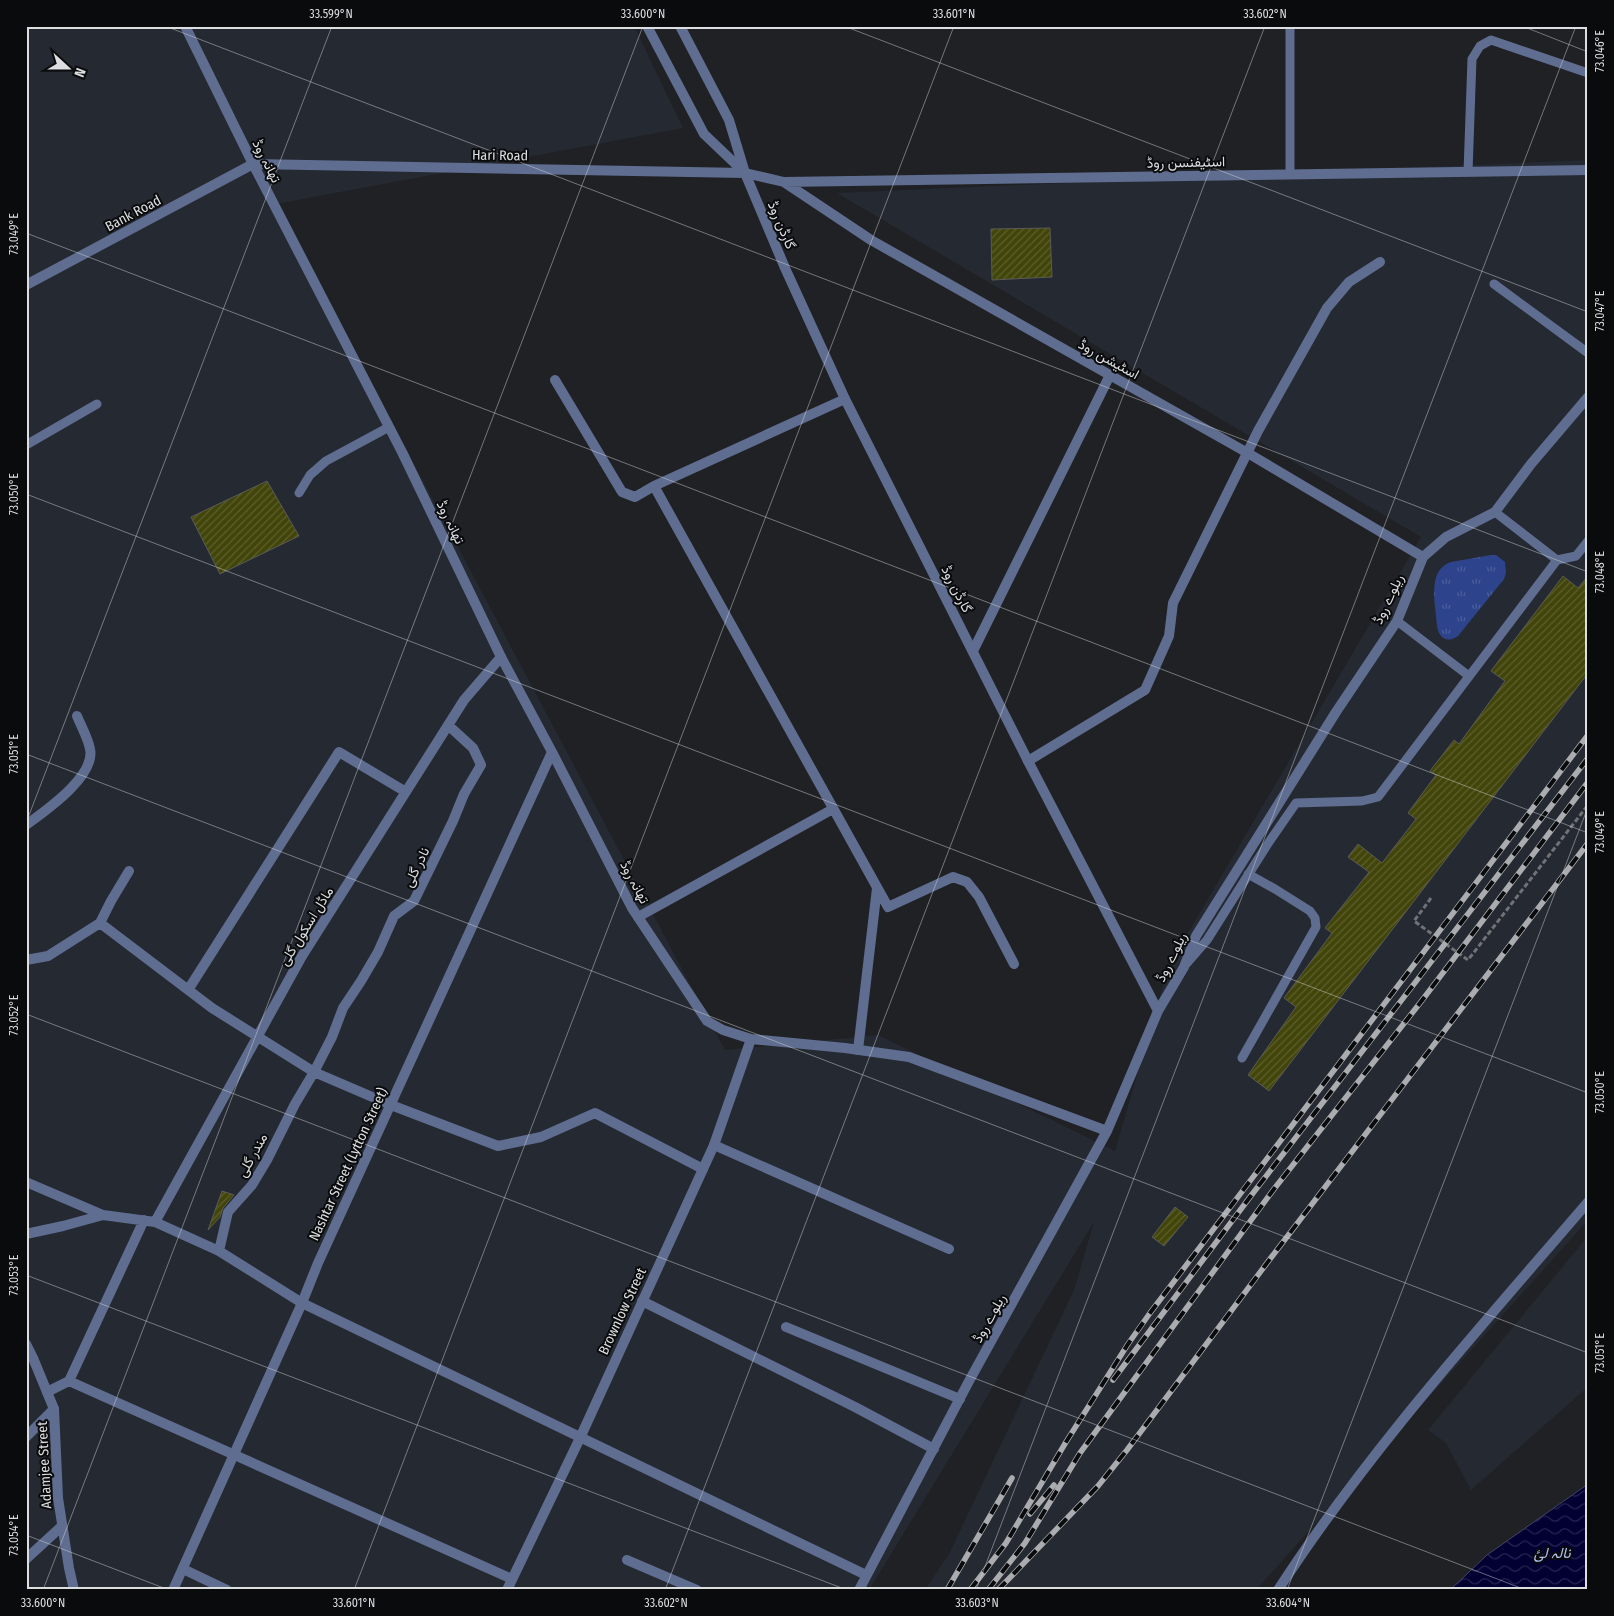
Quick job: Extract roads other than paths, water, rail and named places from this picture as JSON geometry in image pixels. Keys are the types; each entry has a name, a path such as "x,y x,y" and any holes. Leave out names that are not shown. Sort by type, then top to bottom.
{"street":[{"name":"تھانہ روڈ","path":"185,26 253,164 389,427 501,657 638,917 707,1021 723,1030 752,1039"},
{"path":"647,26 704,134 745,173"},
{"name":"گارڈن روڈ","path":"680,26 729,120 745,173 844,399 1028,761 1158,1011"},
{"name":"Hari Road","path":"253,164 745,173 784,182"},
{"name":"Bank Road","path":"26,285 253,164"},
{"name":"اسٹیفنسن روڈ","path":"784,182 1588,170"},
{"name":"اسٹیشن روڈ","path":"784,182 871,240 1246,452 1423,557"},
{"path":"1028,761 1146,690 1169,636 1173,603 1246,452 1327,308 1349,282 1380,262"},
{"path":"972,651 1110,375"},
{"path":"555,380 622,492 635,497 654,486 844,399"},
{"name":"ریلوے روڈ","path":"859,1590 960,1399 1107,1131 1158,1011 1184,967 1196,936 1331,720 1397,621 1423,557 1446,537 1495,512 1588,397"},
{"path":"654,486 888,907 953,877 967,882 979,897 1014,964"},
{"name":"ماڈل اسکول گلی","path":"155,1222 302,956 464,700 501,657"},
{"path":"26,825 73,786 87,765 91,750 77,716"},
{"name":"نادر گلی","path":"314,1072 332,1037 343,1008 378,952 394,916 414,901 464,794 481,765 473,748 448,725"},
{"path":"188,990 339,752 406,792"},
{"name":"Nashtar Street (Lytton Street)","path":"173,1590 318,1264 552,752"},
{"path":"638,917 833,810"},
{"path":"26,960 48,956 100,923 129,871"},
{"path":"858,1050 877,888"},
{"path":"100,923 212,1008 257,1037 314,1072 391,1105 498,1146 541,1137 594,1113 702,1169"},
{"path":"752,1039 909,1057 1107,1131"},
{"name":"Brownlow Street","path":"507,1590 580,1438 714,1145 752,1039"},
{"name":"مندر گلی","path":"219,1251 228,1212 252,1185 314,1072"},
{"path":"714,1145 949,1249"},
{"path":"26,1182 103,1214 155,1222 219,1251 302,1303 866,1575"},
{"path":"1278,1590 1304,1549 1378,1450 1458,1353 1588,1202"},
{"path":"26,1234 63,1226 103,1214"},
{"path":"48,1392 69,1381 144,1220"},
{"path":"642,1301 855,1407 934,1449"},
{"path":"786,1327 960,1399"},
{"name":"Adamjee Street","path":"26,1344 54,1409 58,1498 74,1590"},
{"path":"69,1381 512,1579"},
{"path":"26,1437 54,1409"},
{"path":"26,1559 62,1526"},
{"path":"627,1560 697,1590"},
{"path":"183,1569 227,1590"}],"lane":[{"path":"1290,26 1290,174"},
{"path":"1468,172 1472,59 1480,46 1491,40 1588,73"},
{"path":"1494,284 1588,353"},
{"path":"26,444 97,404"},
{"path":"299,493 310,475 326,461 389,427"},
{"path":"1495,512 1557,560"},
{"path":"1184,967 1207,940 1296,802 1362,801 1378,797 1557,560 1576,556 1588,541"},
{"path":"1397,621 1469,676"},
{"path":"1242,1058 1316,927 1315,918 1310,911 1248,874"}],"water":[{"name":"نالہ لئ","path":"1588,1484 1588,1585 1581,1590 1450,1590 1487,1555"}],"railway":[{"path":"970,1590 1006,1543 1066,1442 1128,1344 1150,1313 1588,735"},
{"path":"1113,1380 1250,1197 1588,758"},
{"path":"988,1590 1025,1543 1080,1453 1274,1189 1420,1003 1588,782"},
{"path":"998,1590 1098,1486 1127,1450 1270,1259 1588,843"},
{"path":"947,1590 1012,1478"},
{"path":"1030,1514 1054,1485"}]}
